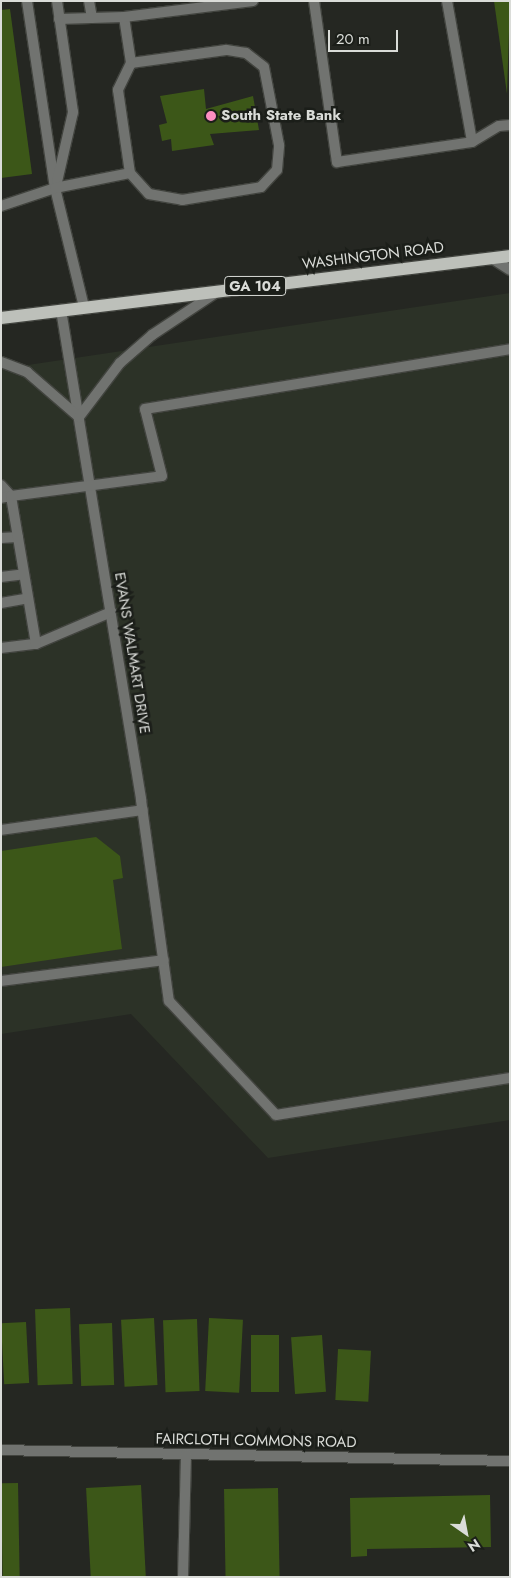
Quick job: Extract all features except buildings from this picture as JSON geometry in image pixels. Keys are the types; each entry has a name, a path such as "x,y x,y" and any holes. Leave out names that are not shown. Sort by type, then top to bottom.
{"main road":[{"name":"WASHINGTON ROAD","path":"1,318 510,256"}],"street":[{"path":"27,1 55,188 84,307"},
{"path":"55,188 73,112 57,1"},
{"path":"89,1 92,18"},
{"path":"155,1 157,13"},
{"path":"59,19 124,17 253,1"},
{"path":"314,1 337,162 472,142 499,126 510,124"},
{"path":"447,1 472,142"},
{"path":"124,17 131,63 118,90 130,173 149,194 182,200 261,187 277,170 279,145 264,67 246,53 226,50 131,63"},
{"path":"1,206 55,188 130,173"},
{"path":"493,259 510,270"},
{"path":"1,362 27,372 79,417 120,363 152,334 220,290"},
{"name":"EVANS WALMART DRIVE","path":"61,310 143,810 169,1001 276,1115 510,1078"},
{"path":"6,497 162,476 145,409 510,349"},
{"path":"1,485 18,537 36,644"},
{"path":"1,538 18,537"},
{"path":"1,577 24,574"},
{"path":"1,603 28,598"},
{"path":"1,648 36,644 110,612"},
{"path":"1,830 143,810"},
{"path":"1,980 164,960"},
{"name":"FAIRCLOTH COMMONS ROAD","path":"1,1450 510,1461"},
{"path":"183,1577 186,1454"}],"shaded area":[{"path":"510,293 510,1120 268,1158 131,1014 1,1034 1,369"}],"place":[{"name":"South State Bank","path":"211,116"}]}
